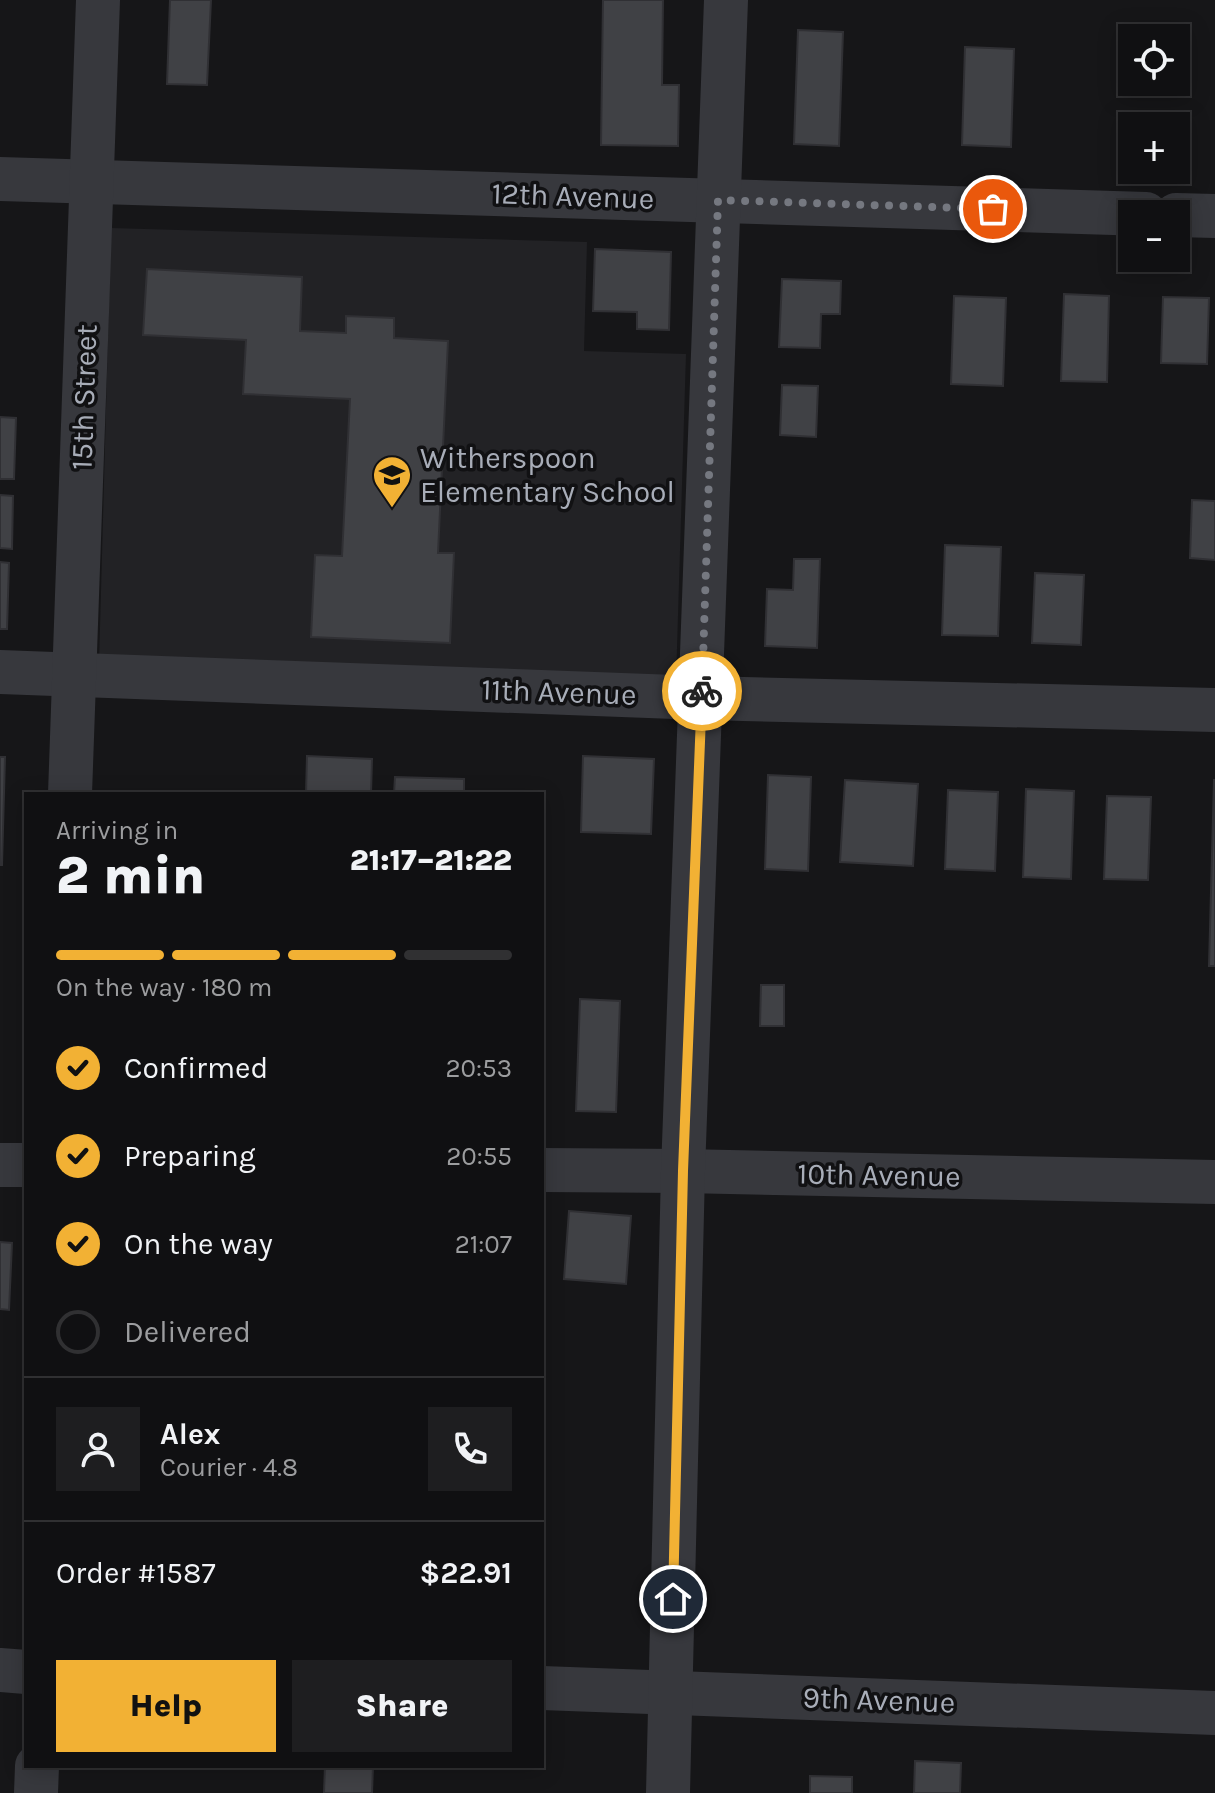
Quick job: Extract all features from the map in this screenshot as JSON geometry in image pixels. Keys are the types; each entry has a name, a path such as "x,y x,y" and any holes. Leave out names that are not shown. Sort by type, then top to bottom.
{"street":[{"name":"15th Street","path":"70,792 98,0"},
{"path":"668,1793 683,1171 726,0"},
{"name":"12th Avenue","path":"0,179 1118,213"},
{"path":"1190,215 1215,216"},
{"name":"11th Avenue","path":"0,672 702,698 1215,710"},
{"path":"0,1165 24,1165"},
{"name":"10th Avenue","path":"544,1170 1215,1182"},
{"path":"0,1670 24,1672"},
{"name":"9th Avenue","path":"544,1688 1215,1713"},
{"path":"36,1793 37,1768"}],"shaded area":[{"name":"Witherspoon Elementary School","path":"111,228 587,242 584,351 686,354 676,681 99,664"}],"building":[{"path":"170,0 211,0 207,85 167,84"},
{"path":"603,0 663,0 662,85 679,85 678,146 601,145"},
{"path":"798,30 843,32 839,146 794,144"},
{"path":"965,47 1014,49 1011,147 962,145"},
{"path":"595,249 671,252 669,330 637,329 637,312 593,311"},
{"path":"147,269 302,277 300,331 346,333 346,316 394,318 394,338 448,341 438,553 454,553 450,643 311,637 315,555 342,556 350,399 243,394 246,340 143,335"},
{"path":"782,279 841,281 840,314 821,314 820,348 779,347"},
{"path":"1064,294 1109,296 1107,382 1061,381"},
{"path":"954,296 1006,298 1003,386 951,384"},
{"path":"1163,297 1209,298 1207,364 1161,363"},
{"path":"782,385 818,386 816,437 780,435"},
{"path":"0,417 16,418 14,479 0,479"},
{"path":"0,495 13,496 12,549 0,548"},
{"path":"1192,500 1215,501 1215,560 1190,558"},
{"path":"945,545 1001,547 998,636 942,635"},
{"path":"794,559 820,559 817,648 765,646 767,589 793,590"},
{"path":"0,562 9,563 7,629 0,629"},
{"path":"1035,573 1084,575 1081,645 1032,643"},
{"path":"307,756 372,759 371,792 306,792"},
{"path":"583,756 654,759 651,834 581,832"},
{"path":"0,757 5,757 2,865 0,865"},
{"path":"768,775 811,777 808,871 765,869"},
{"path":"395,777 464,779 464,792 394,792"},
{"path":"845,780 918,784 913,866 840,862"},
{"path":"1214,780 1215,966 1209,966"},
{"path":"1026,789 1074,791 1071,879 1023,877"},
{"path":"948,790 998,792 995,871 945,869"},
{"path":"1107,796 1151,797 1148,880 1104,879"},
{"path":"761,985 784,985 784,1026 760,1026"},
{"path":"580,999 620,1001 616,1112 576,1111"},
{"path":"569,1211 631,1216 626,1284 564,1279"},
{"path":"0,1242 12,1243 9,1310 0,1309"},
{"path":"915,1761 961,1763 960,1793 914,1793"},
{"path":"325,1768 373,1768 372,1793 324,1793"},
{"path":"810,1776 852,1777 852,1793 810,1793"}],"way so far":[{"path":"702,691 718,200 993,209"}],"place":[{"name":"Witherspoon Elementary School","path":"392,509"}],"route":[{"path":"673,1599 683,1171 702,691"}]}
